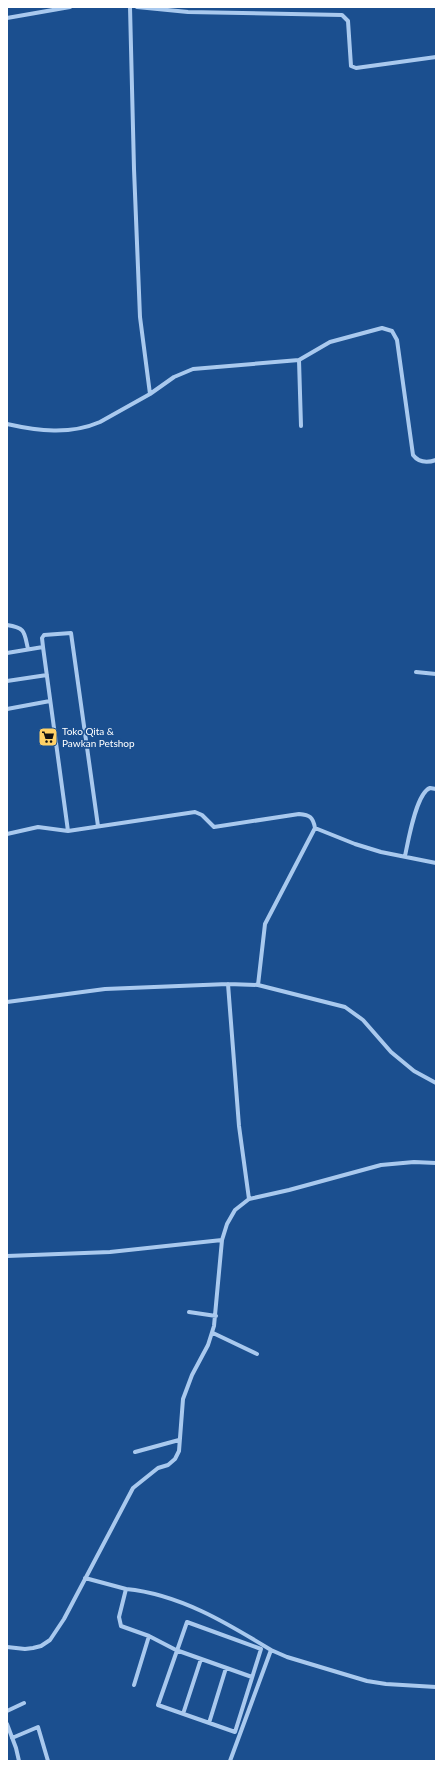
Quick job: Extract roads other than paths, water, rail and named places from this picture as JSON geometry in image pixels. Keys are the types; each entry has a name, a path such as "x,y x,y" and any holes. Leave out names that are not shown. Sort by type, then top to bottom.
{"street":[{"path":"7,18 70,7"},
{"path":"130,7 134,169 140,317 150,394"},
{"path":"137,7 188,12 342,15 348,21 352,66 356,68 436,57"},
{"path":"7,424 31,429 54,431 87,428 150,394 174,377 193,369 299,360 330,342 382,328 392,331 397,340 411,449 416,458 419,460 424,462 436,460"},
{"path":"299,360 300,426"},
{"path":"7,625 22,629 28,649"},
{"path":"68,831 43,647 42,638 44,636 69,632 72,635 98,826"},
{"path":"7,653 43,647"},
{"path":"416,672 436,674"},
{"path":"7,681 47,675"},
{"path":"7,709 50,701"},
{"path":"404,856 417,806 423,793 430,788 436,789"},
{"path":"7,834 38,827 68,831 196,812 202,815 214,827 299,814 308,815 312,818 315,828 265,924 258,984"},
{"path":"315,828 355,844 381,852 436,863"},
{"path":"228,984 239,1126 249,1199"},
{"path":"7,1002 105,989 258,984 345,1007 363,1020 391,1052 414,1071 436,1083"},
{"path":"7,1646 33,1648 41,1646 50,1640 64,1619 133,1488 140,1480 175,1459 179,1451 181,1408 186,1390 213,1333 216,1316 222,1240 227,1224 235,1210 249,1199 283,1192 381,1165 414,1162 436,1163"},
{"path":"7,1256 110,1252 222,1240"},
{"path":"189,1312 216,1316"},
{"path":"213,1333 257,1354"},
{"path":"135,1452 179,1440"},
{"path":"85,1578 126,1589 157,1594 198,1610 287,1657 367,1681 386,1684 436,1687"},
{"path":"126,1589 119,1617 121,1626 149,1636 176,1650 252,1678"},
{"path":"186,1622 261,1649 235,1732 158,1705 176,1650 186,1622"},
{"path":"134,1685 149,1636"},
{"path":"230,1761 272,1650"},
{"path":"183,1714 201,1659"},
{"path":"209,1723 226,1668"},
{"path":"7,1711 24,1703"},
{"path":"7,1724 20,1761"},
{"path":"12,1738 38,1727 48,1761"}],"place":[{"name":"Toko Qita & Pawkan Petshop","path":"48,737"}]}
